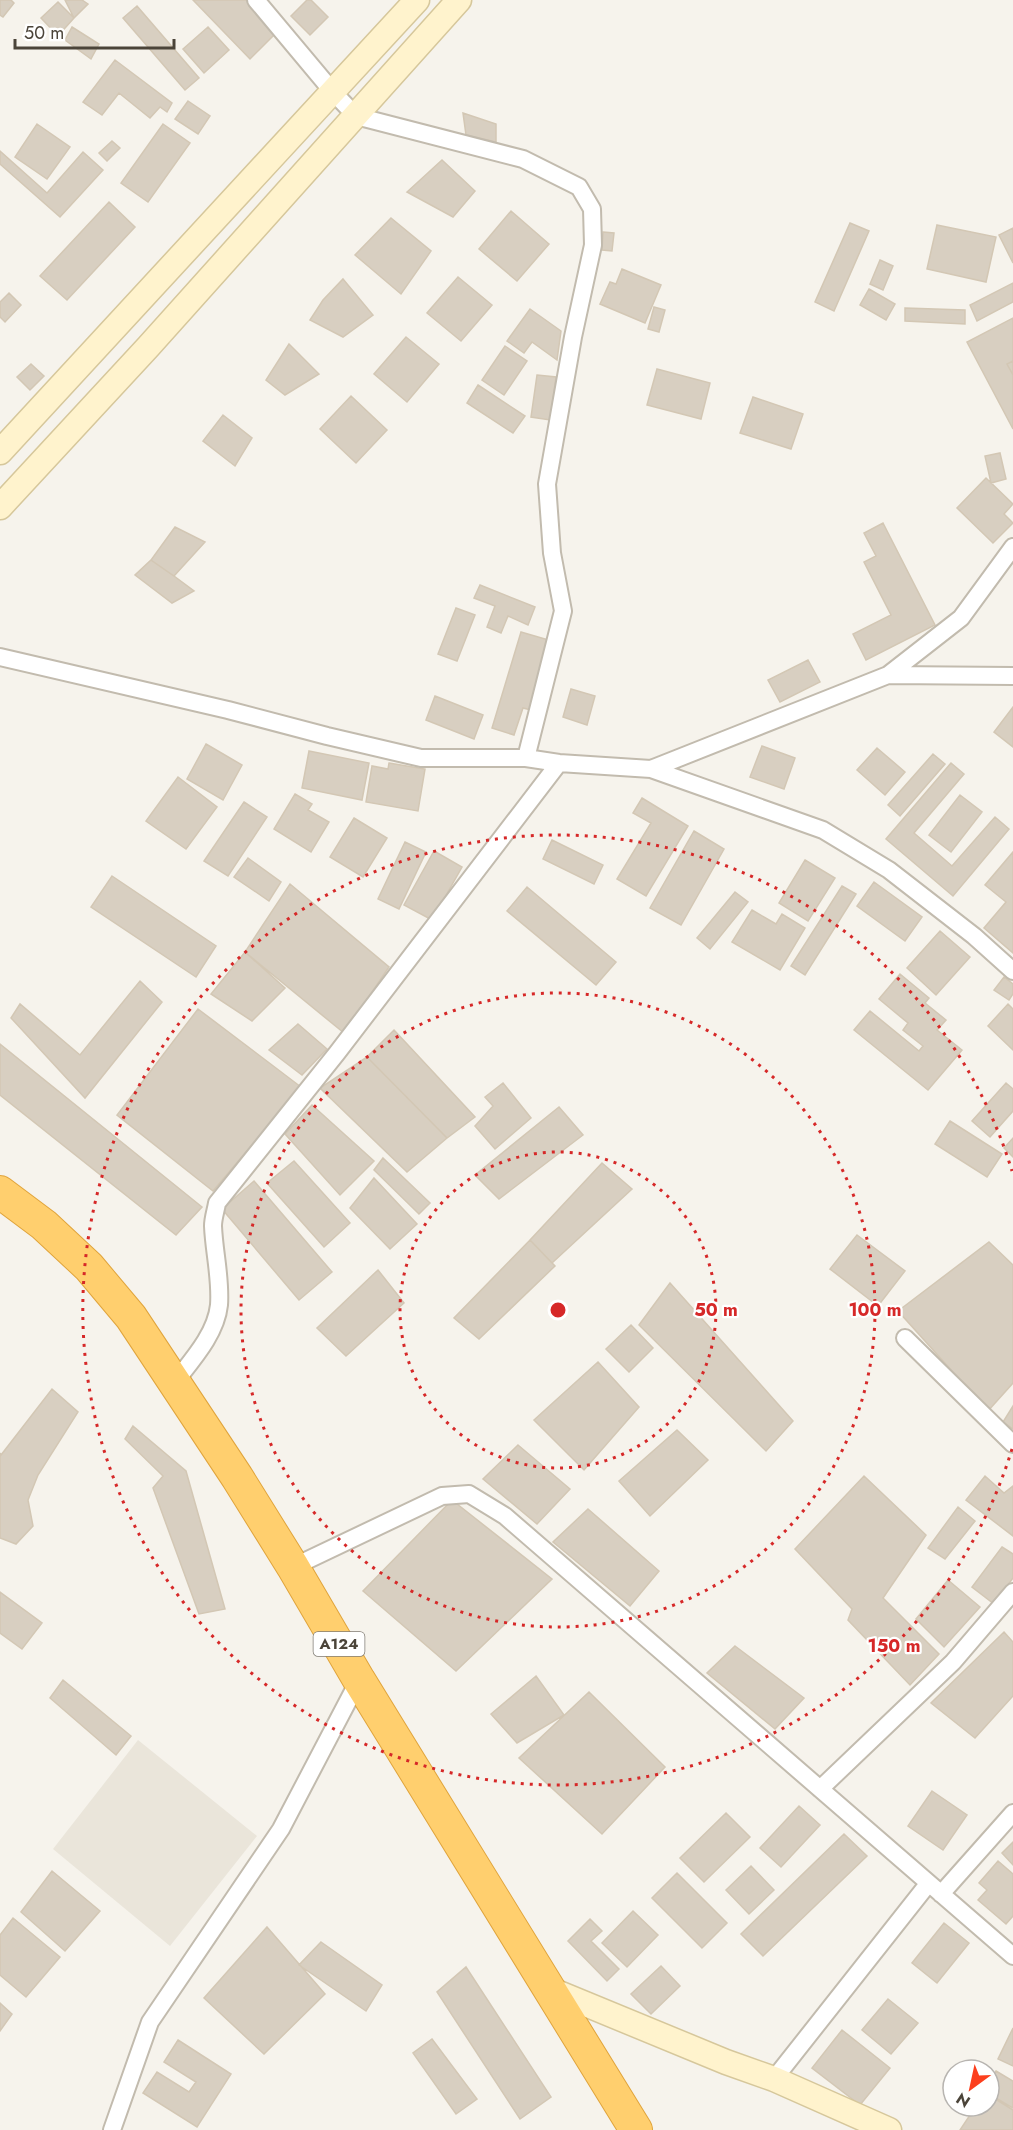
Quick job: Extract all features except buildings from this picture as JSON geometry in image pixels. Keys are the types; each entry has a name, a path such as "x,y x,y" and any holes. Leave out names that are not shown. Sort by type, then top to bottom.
{"highway":[{"name":"A124","path":"0,1192 44,1226 89,1267 131,1317 293,1567 359,1680 636,2130"}],"street":[{"path":"256,0 356,116 523,159 579,187 592,210 592,244 547,484 552,553 563,611 526,758"},
{"path":"5,439 417,0"},
{"path":"0,507 156,338 459,0"},
{"path":"651,769 888,675 961,618 1013,547"},
{"path":"0,657 421,758 526,758 559,763 651,769 823,830 889,870 974,936 1013,971"},
{"path":"888,675 1013,676"},
{"path":"175,1382 202,1347 219,1307 218,1256 213,1224 217,1203 337,1053 559,763"},
{"path":"905,1338 1013,1444"},
{"path":"293,1567 442,1496 469,1494 505,1516 1013,1956"},
{"path":"820,1789 953,1662 1013,1592"},
{"path":"112,2130 150,2022 281,1829 359,1680"},
{"path":"941,1894 1013,1814"},
{"path":"774,2079 928,1884"},
{"path":"549,1989 726,2062 774,2079 888,2130"}],"shaded area":[{"path":"138,1740 257,1836 170,1946 53,1849"}]}
